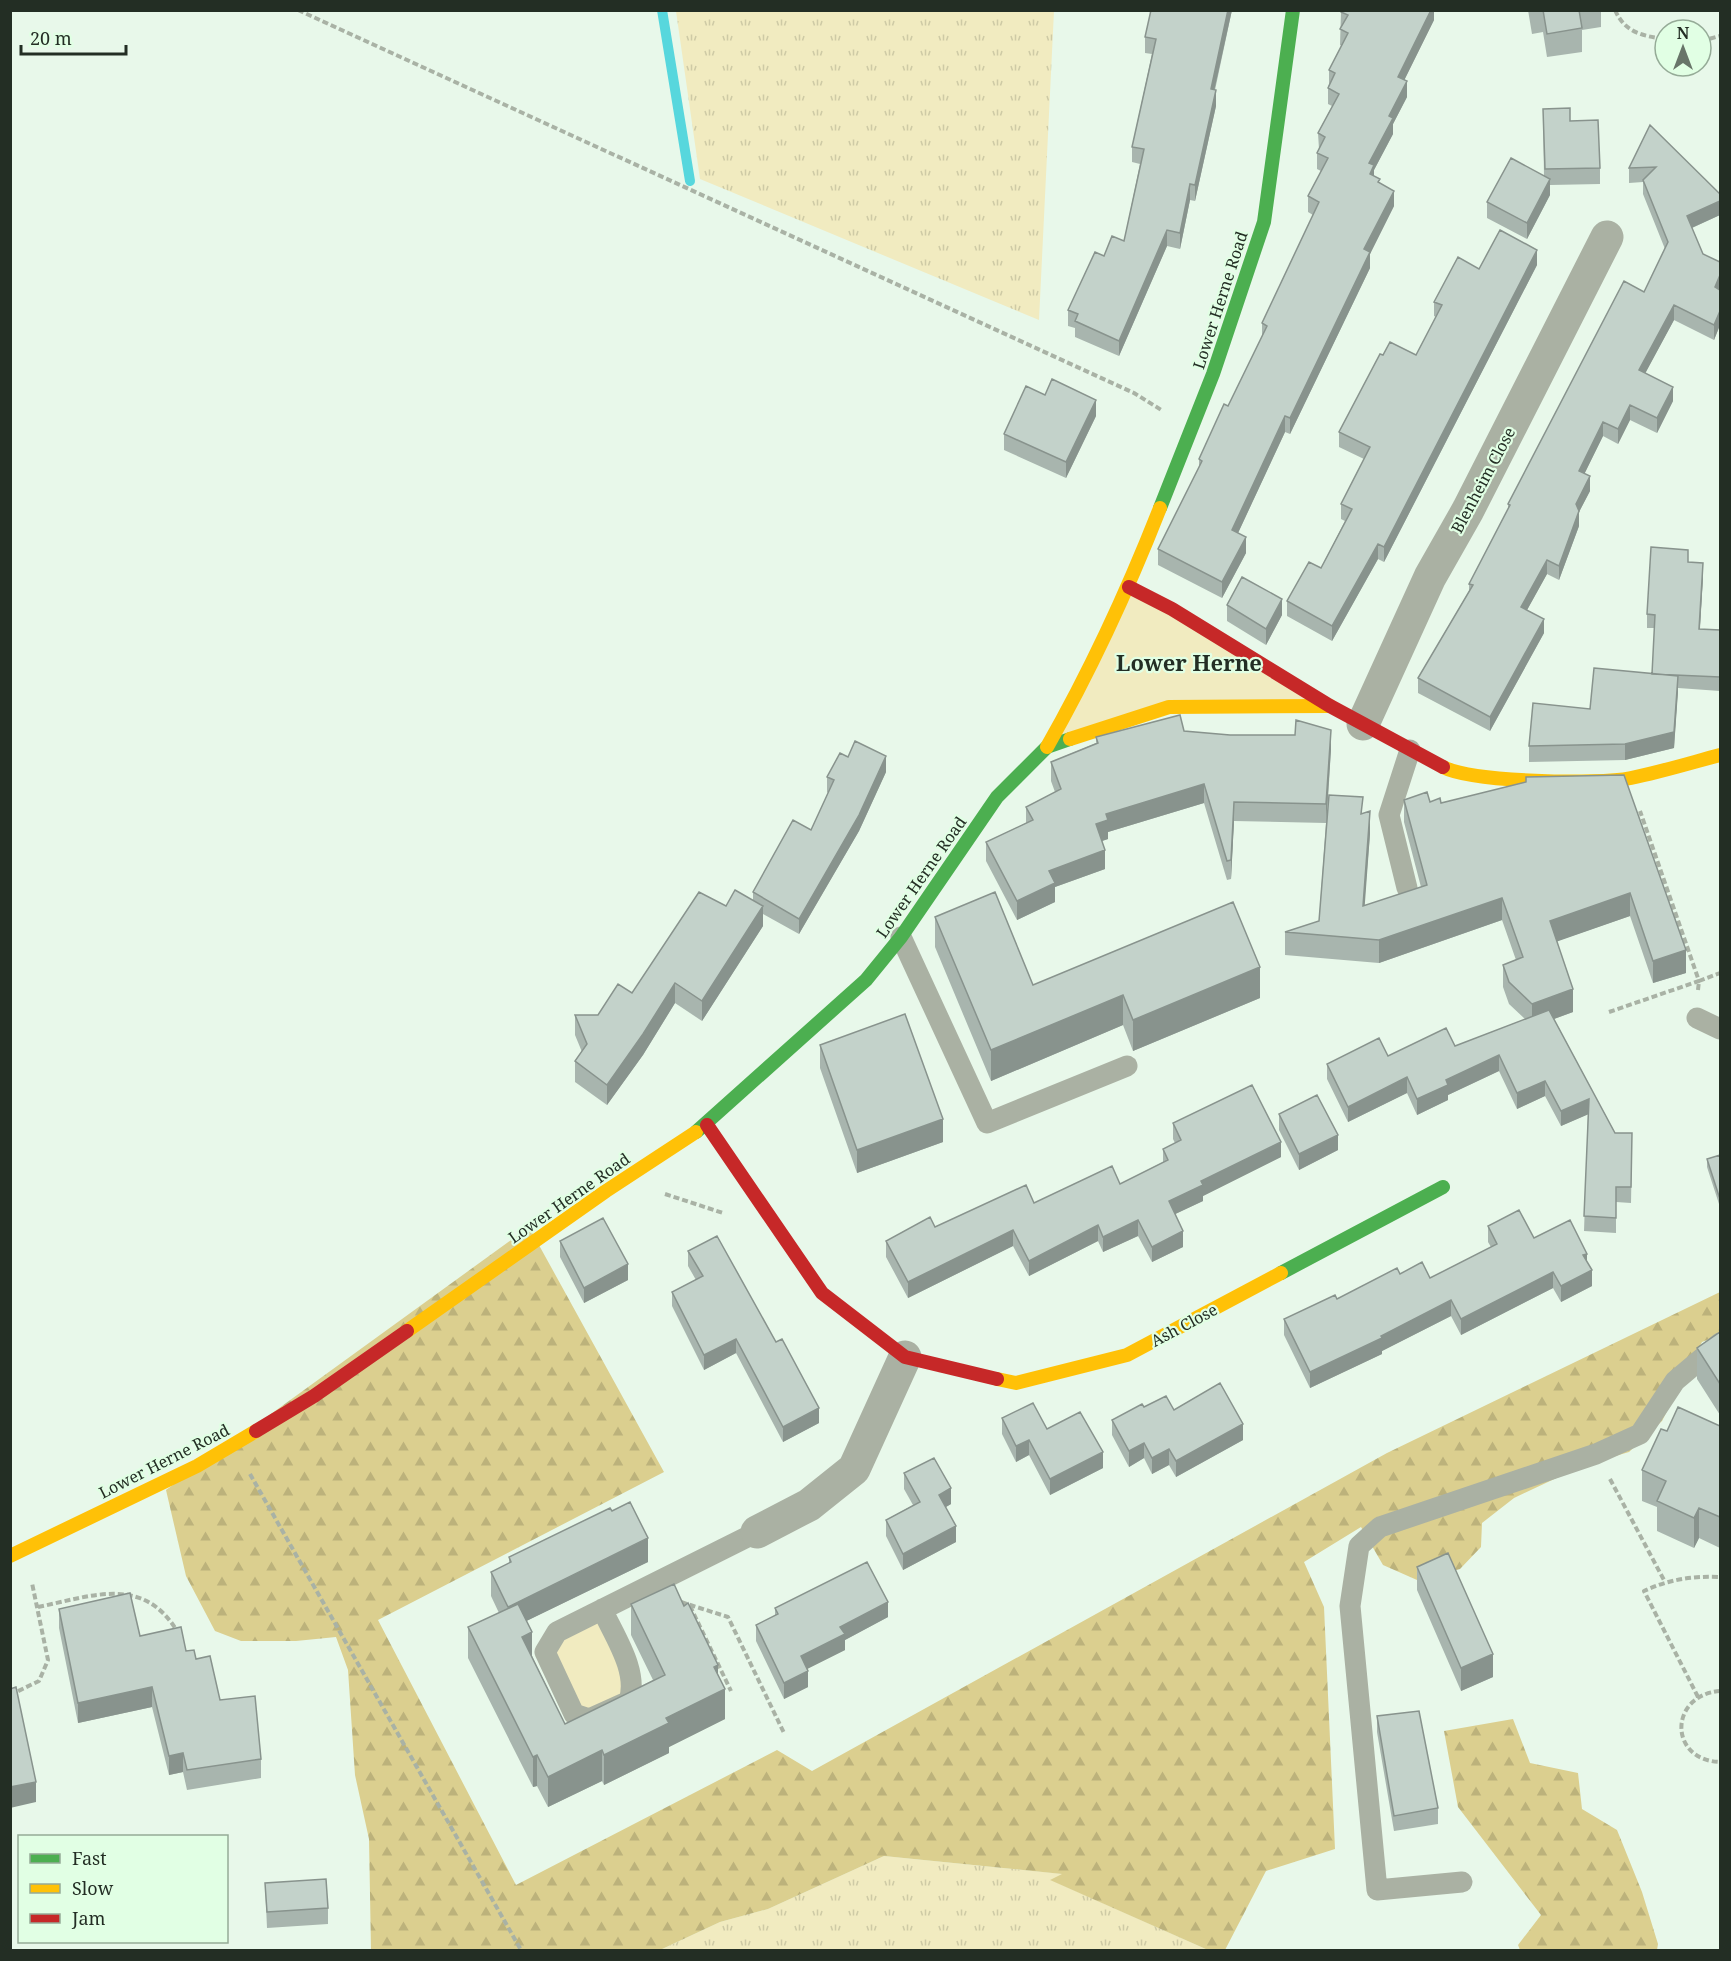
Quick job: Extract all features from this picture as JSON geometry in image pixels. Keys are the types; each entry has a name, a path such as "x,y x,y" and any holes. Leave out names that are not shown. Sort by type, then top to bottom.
{"street":[{"name":"Lower Herne Road","path":"15,1554 196,1466 314,1396 606,1191 707,1125 866,980 902,937 997,797 1047,747 1090,671 1128,587 1213,374 1264,222 1293,10"},
{"name":"Blenheim Close","path":"1363,724 1430,577 1468,510 1607,237"},
{"name":"Lower Herne Road","path":"1128,587 1172,609 1330,706 1455,773 1533,781 1629,779 1720,755"},
{"name":"Lower Herne Road","path":"1047,747 1169,707 1330,706"},
{"name":"Ash Close","path":"707,1125 822,1293 905,1357 1016,1383 1127,1355 1443,1187"},
{"path":"757,1532 809,1505 855,1469 905,1357"}],"lane":[{"path":"1407,888 1389,815 1410,750"},
{"path":"902,937 987,1123 1127,1066"},
{"path":"1697,1018 1720,1029"},
{"path":"1462,1882 1377,1890 1350,1606 1359,1546 1380,1527 1596,1454 1640,1434 1675,1381 1720,1343"},
{"path":"602,1609 630,1671 633,1688 629,1701 589,1719 574,1714 545,1652 556,1632 602,1609 757,1532"}],"path":[{"path":"298,10 1134,393 1191,429"},
{"path":"1616,10 1619,19 1637,36 1653,38"},
{"path":"1629,779 1699,981"},
{"path":"1609,1012 1720,973"},
{"path":"658,1194 668,1194 725,1214"},
{"path":"234,1444 521,1950"},
{"path":"1596,1454 1665,1582"},
{"path":"10,1695 39,1681 48,1660 36,1593 15,1554"},
{"path":"1698,1696 1644,1591 1665,1582 1697,1576 1720,1577"},
{"path":"38,1607 109,1594 135,1594 159,1607 180,1635"},
{"path":"690,1605 731,1691"},
{"path":"728,1617 784,1734"},
{"path":"1720,1691 1698,1696 1689,1704 1683,1715 1683,1739 1689,1749 1698,1757 1720,1762"}],"green space":[{"path":"676,11 1054,11 1039,320 700,179"},
{"path":"1129,587 1330,706 1169,707 1047,747"},
{"path":"529,1227 664,1472 378,1620 516,1885 777,1750 812,1771 1387,1453 1720,1292 1720,1335 1702,1342 1662,1421 1629,1452 1582,1466 1514,1498 1482,1523 1481,1547 1460,1569 1417,1580 1383,1565 1361,1527 1304,1562 1324,1607 1335,1849 1266,1871 1225,1950 1208,1950 1050,1880 1062,1874 884,1856 768,1909 720,1922 660,1950 371,1950 369,1839 355,1775 348,1670 336,1637 296,1641 241,1641 215,1631 186,1576 166,1490"},
{"path":"602,1609 633,1688 589,1719 545,1652"},
{"path":"1513,1719 1530,1763 1578,1773 1582,1809 1617,1830 1642,1892 1658,1944 1657,1950 1520,1950 1518,1945 1541,1915 1458,1807 1444,1731"},
{"path":"884,1856 1064,1874 1051,1880 1208,1950 660,1950 720,1922 768,1909"}],"building":[{"path":"1151,10 1228,10 1211,89 1216,90 1195,185 1190,184 1180,233 1167,230 1119,341 1075,321 1078,314 1068,310 1095,252 1104,256 1112,236 1124,241 1144,149 1132,147 1156,39 1145,37"},
{"path":"1341,10 1431,10 1398,77 1407,81 1389,116 1393,118 1369,163 1374,165 1370,174 1380,179 1378,182 1394,191 1364,249 1370,252 1290,418 1285,416 1232,530 1246,537 1222,582 1158,549 1202,461 1199,459 1224,404 1228,406 1267,326 1262,323 1319,202 1308,196 1328,158 1317,153 1325,137 1318,133 1339,94 1328,88 1335,73 1329,70 1348,33 1340,29 1348,15"},
{"path":"1543,10 1579,10 1582,28 1547,34"},
{"path":"1570,108 1570,121 1598,120 1600,168 1545,169 1543,109"},
{"path":"1650,125 1720,194 1720,201 1687,216 1703,254 1720,262 1720,275 1715,287 1720,290 1720,311 1714,325 1674,305 1639,370 1673,387 1657,418 1630,405 1618,429 1603,422 1579,471 1590,476 1576,504 1579,511 1559,566 1547,560 1521,607 1544,619 1490,717 1418,678 1473,585 1469,584 1510,505 1508,504 1624,281 1644,292 1668,242 1643,180 1656,167 1629,168"},
{"path":"1511,158 1550,179 1527,223 1487,202"},
{"path":"1500,230 1537,250 1384,547 1378,544 1332,626 1287,601 1309,562 1321,568 1352,509 1341,504 1370,447 1339,432 1380,354 1383,355 1390,342 1416,355 1442,305 1434,302 1458,257 1479,269"},
{"path":"1052,379 1096,400 1066,462 1004,434 1026,386 1045,395"},
{"path":"1651,547 1688,550 1688,562 1703,563 1699,629 1720,630 1720,677 1652,674 1655,615 1647,614"},
{"path":"1242,577 1282,599 1266,629 1227,605"},
{"path":"1594,668 1678,676 1674,732 1625,744 1529,746 1533,703 1590,709"},
{"path":"1180,715 1184,731 1230,735 1295,735 1296,720 1331,730 1326,804 1234,802 1231,860 1227,861 1204,784 1106,814 1108,820 1096,824 1105,850 1049,871 1055,883 1017,901 986,842 1033,820 1026,807 1061,789 1051,762 1098,743 1096,737"},
{"path":"855,741 886,756 859,815 799,919 753,892 793,820 811,830 834,780 827,777 840,753 848,757"},
{"path":"1624,775 1686,950 1653,961 1630,893 1550,921 1573,989 1532,1004 1509,982 1503,965 1523,957 1502,898 1379,940 1285,932 1319,921 1329,795 1363,797 1361,814 1370,811 1363,906 1427,885 1404,800 1427,792 1430,802 1440,798 1441,803 1526,782 1526,777"},
{"path":"735,890 763,906 702,1001 675,983 607,1085 575,1061 587,1044 575,1015 598,1015 618,984 632,993 699,892 726,906"},
{"path":"995,892 1033,985 1233,902 1260,967 1133,1020 1123,995 991,1050 935,917"},
{"path":"1549,1010 1615,1133 1632,1133 1631,1187 1616,1187 1616,1218 1584,1216 1589,1099 1561,1111 1545,1081 1517,1093 1499,1055 1446,1080 1448,1085 1417,1099 1407,1077 1348,1107 1327,1064 1379,1038 1388,1056 1446,1028 1455,1046"},
{"path":"905,1014 943,1119 857,1150 820,1045"},
{"path":"1252,1085 1281,1142 1201,1181 1203,1185 1169,1201 1183,1231 1152,1247 1138,1220 1103,1237 1098,1225 1029,1261 1013,1230 908,1282 886,1241 930,1217 935,1227 1026,1185 1034,1203 1112,1166 1120,1184 1168,1160 1163,1149 1181,1140 1173,1123"},
{"path":"1317,1095 1338,1135 1299,1154 1279,1114"},
{"path":"1720,1155 1720,1195 1719,1196 1707,1159"},
{"path":"1519,1210 1534,1238 1570,1220 1587,1254 1583,1255 1592,1270 1561,1286 1553,1272 1461,1319 1451,1300 1381,1336 1382,1338 1310,1372 1284,1319 1335,1295 1337,1299 1397,1268 1400,1274 1422,1262 1430,1278 1497,1244 1488,1226"},
{"path":"603,1218 628,1264 584,1288 560,1241"},
{"path":"717,1236 776,1342 782,1339 819,1408 783,1427 736,1339 704,1355 672,1292 703,1276 688,1251"},
{"path":"1720,1332 1720,1384 1697,1348"},
{"path":"1220,1383 1243,1424 1176,1461 1169,1449 1152,1458 1144,1443 1129,1451 1112,1420 1142,1404 1144,1407 1166,1396 1174,1410"},
{"path":"1033,1403 1047,1429 1080,1412 1103,1452 1050,1479 1029,1440 1016,1446 1002,1418"},
{"path":"1678,1407 1720,1426 1720,1517 1699,1508 1694,1518 1657,1501 1666,1481 1642,1470 1661,1429 1667,1431"},
{"path":"934,1458 951,1488 939,1495 956,1526 903,1554 886,1520 920,1502 904,1473"},
{"path":"630,1502 648,1538 508,1607 491,1572 511,1562 509,1557 610,1508 612,1511"},
{"path":"1448,1553 1493,1654 1461,1668 1417,1567"},
{"path":"867,1562 888,1602 840,1627 845,1634 801,1656 808,1671 784,1683 756,1625 778,1614 775,1608"},
{"path":"674,1584 684,1606 688,1603 718,1665 714,1667 725,1689 666,1718 669,1723 604,1755 602,1750 548,1777 537,1755 533,1757 468,1627 518,1604 532,1632 522,1637 565,1724 665,1675 631,1604"},
{"path":"130,1593 140,1636 181,1627 186,1651 194,1650 196,1659 210,1656 220,1700 255,1696 261,1759 187,1770 183,1753 169,1756 152,1687 78,1703 59,1609"},
{"path":"16,1687 36,1782 10,1787 10,1689"},
{"path":"1419,1711 1438,1808 1394,1816 1377,1716"},
{"path":"326,1879 328,1908 267,1912 265,1883"}],"waterway":[{"path":"662,10 690,181"}],"traffic: fast":[{"path":"1160,508 1213,374 1264,222 1293,10"},
{"path":"696,1132 866,980 901,937 997,797 1047,747 1070,739"},
{"path":"1281,1273 1443,1187"}],"traffic: slow":[{"path":"1047,747 1108,629 1160,508"},
{"path":"1070,739 1169,707 1330,706"},
{"path":"1443,767 1458,772 1506,779 1591,781 1631,778 1720,755"},
{"path":"407,1331 606,1191 696,1132"},
{"path":"997,1379 1016,1383 1127,1355 1281,1273"},
{"path":"10,1556 197,1466 256,1431"}],"traffic: jam":[{"path":"1129,587 1172,609 1330,706 1443,767"},
{"path":"707,1125 822,1293 905,1357 997,1379"},
{"path":"256,1431 314,1396 407,1331"}],"district":[{"name":"Lower Herne","path":"1189,662"}]}
